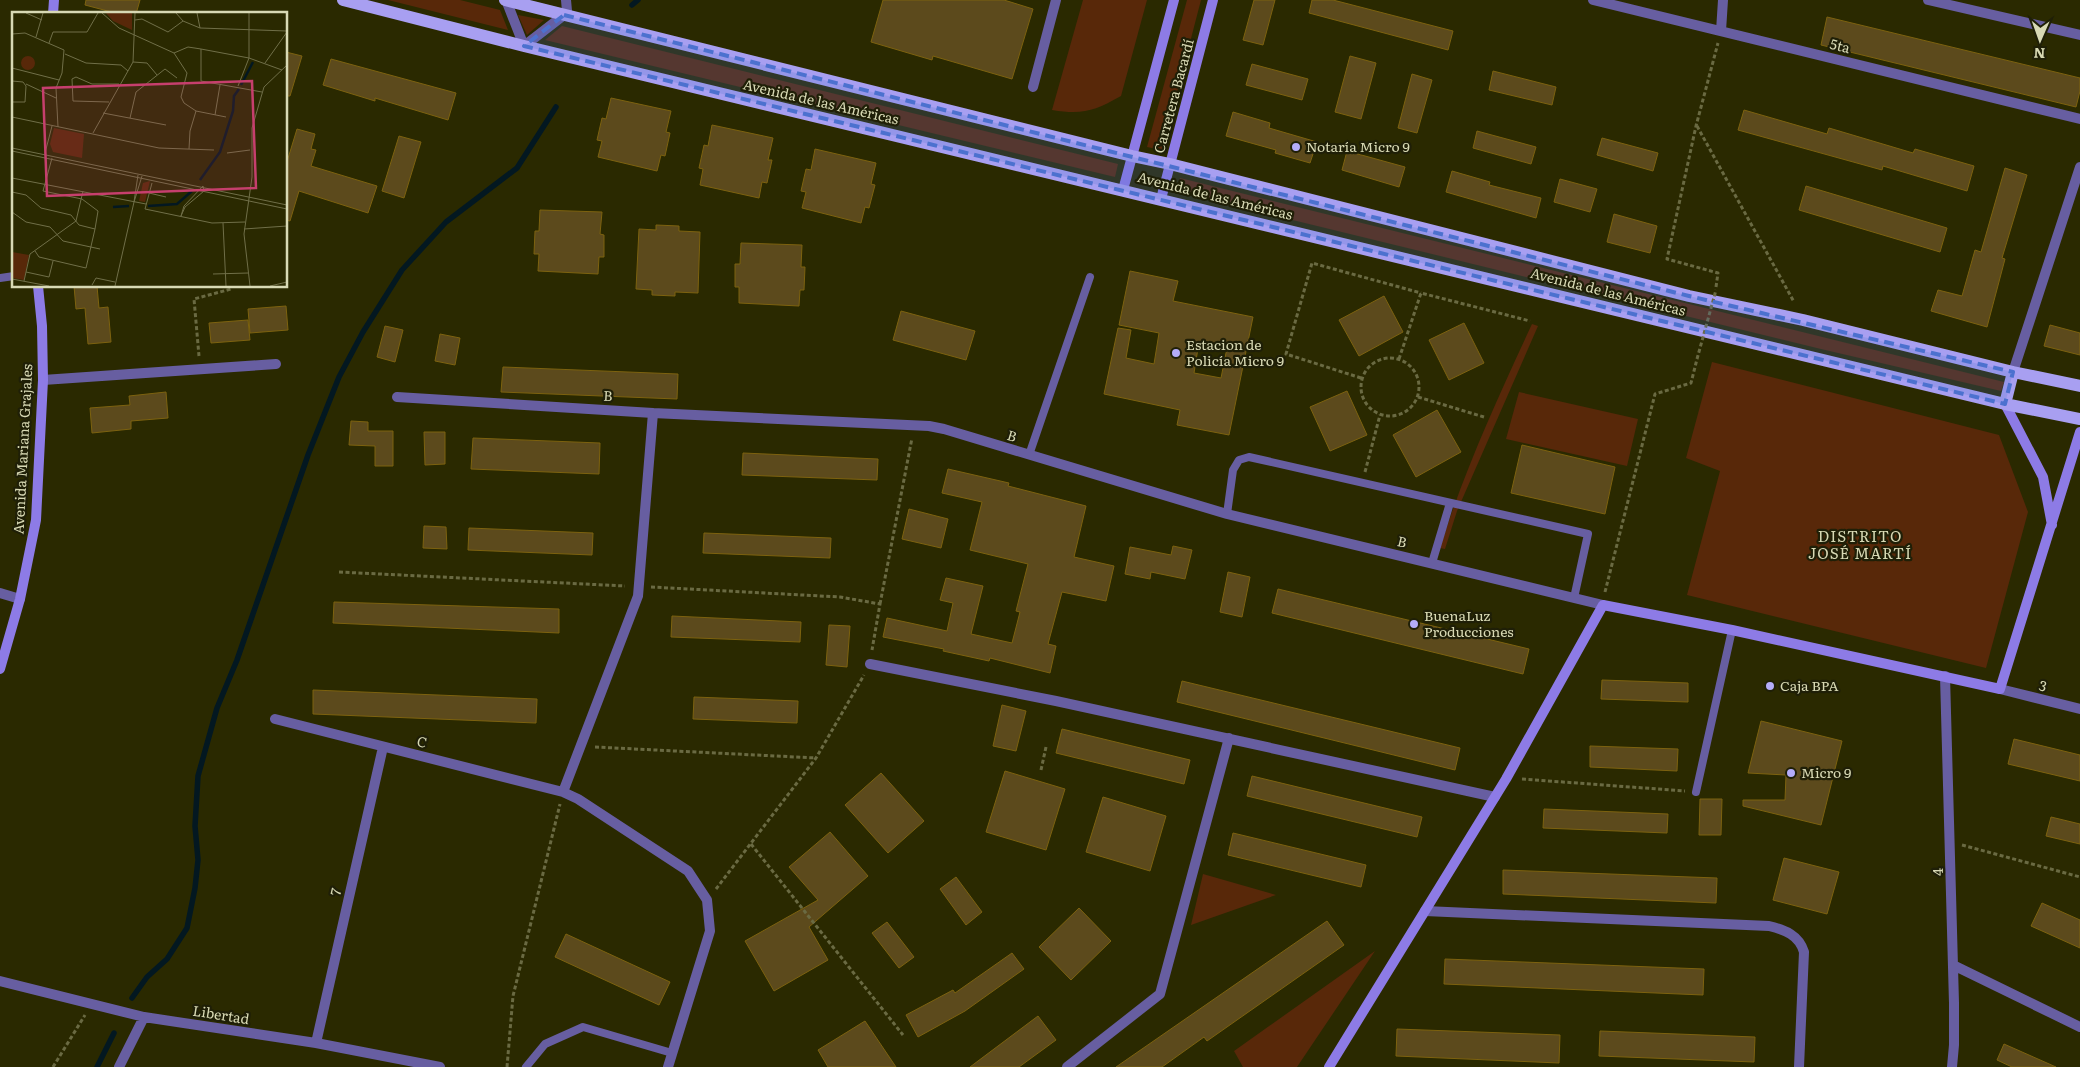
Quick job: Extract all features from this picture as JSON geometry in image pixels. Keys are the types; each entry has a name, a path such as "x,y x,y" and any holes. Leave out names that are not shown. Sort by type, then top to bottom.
{"main road":[{"name":"Avenida de las Américas","path":"343,0 524,46 2005,404 2080,420"},
{"name":"Avenida de las Américas","path":"506,0 1170,164 1689,296 1803,320 2013,372 2080,386"},
{"path":"2005,404 2013,372"}],"street":[{"path":"506,0 524,46 567,11 566,0"},
{"path":"1033,87 1056,0"},
{"name":"Carretera Bacardí","path":"1123,190 1174,0"},
{"name":"Carretera Bacardí","path":"1161,199 1213,0"},
{"name":"5ta","path":"1593,0 2080,119"},
{"path":"1721,31 1722,0"},
{"path":"1928,0 2080,35"},
{"path":"2013,372 2080,167"},
{"name":"Avenida Mariana Grajales","path":"0,669 20,599 36,520 43,380 42,326 38,288"},
{"path":"43,380 276,364"},
{"name":"B","path":"397,397 653,413 914,425 944,429 1228,514 1603,605"},
{"path":"2005,404 2043,477 2052,527"},
{"path":"563,792 638,596 653,413"},
{"path":"1329,1067 1506,779 1603,605 1732,630 1945,676 2000,690 2080,432"},
{"path":"0,593 20,599"},
{"path":"870,664 1228,738 1494,797"},
{"name":"4","path":"1945,676 1951,842 1954,1035 1952,1067"},
{"name":"3","path":"2000,690 2080,709"},
{"name":"C","path":"275,719 563,792 578,799 688,871 707,900"},
{"path":"1066,1067 1160,994 1228,738"},
{"name":"7","path":"316,1043 384,747"},
{"path":"668,1067 710,930 707,900"},
{"path":"1425,911 1769,926 1789,932 1801,942 1804,952 1799,1067"},
{"path":"1953,964 2080,1027"},
{"name":"Libertad","path":"0,981 144,1017 316,1043 440,1067"},
{"path":"119,1067 144,1017"}],"lane":[{"path":"1029,455 1090,277"},
{"path":"1228,514 1233,470 1239,460 1249,457 1588,534 1574,598"},
{"path":"1432,563 1450,503"},
{"path":"1696,792 1732,630"},
{"path":"526,1067 545,1044 583,1027 672,1053"}],"path":[{"path":"1603,605 1655,394 1691,383 1716,290 1718,273 1668,259 1696,126 1721,31"},
{"path":"1696,126 1803,320"},
{"path":"1361,378 1286,354 1312,262 1530,321"},
{"path":"200,369 194,300 231,288"},
{"path":"1399,359 1421,293"},
{"path":"1399,359 1407,364 1418,378 1418,397 1407,411 1399,415 1380,415 1371,410 1365,403 1361,393 1361,378 1370,365 1379,360 1399,359"},
{"path":"1418,397 1484,417"},
{"path":"1363,483 1380,415"},
{"path":"880,604 914,425"},
{"path":"707,900 816,758 870,664"},
{"path":"581,746 816,758"},
{"path":"1041,770 1046,747"},
{"path":"1506,779 1696,792"},
{"path":"507,1067 513,996 563,792"},
{"path":"1951,842 2080,877"},
{"path":"750,844 903,1035"},
{"path":"53,1067 91,1004"}],"highlighted area":[{"path":"564,15 1689,296 2013,372 2005,404 524,46"}],"shaded area":[{"path":"388,0 460,0 500,10 508,30"},
{"path":"1083,0 1147,0 1121,96 1103,105 1080,112 1052,110"},
{"path":"1187,0 1201,0 1162,150 1147,147"},
{"path":"518,15 544,20 527,35"},
{"path":"562,26 1118,164 1115,177 545,40"},
{"path":"1180,178 2004,382 2001,391 1211,200 1176,191"},
{"path":"1532,324 1538,326 1457,511 1445,549 1440,548 1449,519 1494,407"},
{"path":"1712,362 1999,435 2028,512 1986,668 1687,595 1720,471 1686,458"},
{"path":"1519,392 1638,419 1627,466 1506,439"},
{"path":"1203,874 1276,895 1191,925"},
{"path":"1375,951 1297,1067 1243,1067 1234,1051"}],"building":[{"path":"86,0 140,0 137,12 111,12 85,5"},
{"path":"883,0 1004,0 1033,9 1012,79 933,56 932,60 871,42"},
{"path":"1254,0 1275,0 1263,45 1243,40"},
{"path":"1312,0 1333,0 1453,31 1448,50 1309,13"},
{"path":"1827,17 2080,78 2080,91 2076,107 1821,45"},
{"path":"288,52 302,56 290,96 288,96"},
{"path":"1350,56 1376,63 1361,119 1335,112"},
{"path":"331,59 456,93 448,120 375,98 375,101 323,85"},
{"path":"1252,64 1308,79 1302,100 1246,85"},
{"path":"1493,71 1556,87 1552,105 1489,90"},
{"path":"1412,74 1432,80 1417,133 1398,128"},
{"path":"611,98 671,111 666,132 670,133 665,156 661,155 657,171 598,157 602,141 597,140 602,118 606,119"},
{"path":"1744,110 1827,134 1829,128 1913,153 1915,149 1974,166 1967,191 1883,166 1882,170 1738,130"},
{"path":"1233,112 1270,123 1269,128 1317,142 1310,163 1275,153 1276,150 1226,136"},
{"path":"712,125 773,138 768,160 772,160 767,183 762,182 759,198 700,185 703,169 699,168 704,145 708,146"},
{"path":"297,129 315,134 311,149 316,150 311,166 377,186 368,213 299,191 290,221 288,220 288,158"},
{"path":"1477,131 1536,147 1531,164 1473,148"},
{"path":"399,136 421,142 404,198 382,191"},
{"path":"1602,138 1658,153 1653,171 1597,155"},
{"path":"815,149 876,163 871,184 875,185 869,208 865,207 861,223 802,208 806,192 801,191 806,169 811,170"},
{"path":"1347,151 1405,167 1399,187 1342,170"},
{"path":"2005,168 2027,175 2002,258 2005,259 1987,327 1931,311 1938,290 1962,296 1975,250 1981,252"},
{"path":"1452,171 1490,182 1489,185 1541,198 1536,218 1446,192"},
{"path":"1560,179 1597,189 1590,212 1554,202"},
{"path":"1806,186 1947,228 1940,252 1799,210"},
{"path":"540,210 602,212 600,234 604,235 604,257 599,257 598,274 538,271 539,254 534,254 535,231 539,231"},
{"path":"1614,214 1657,226 1650,253 1607,242"},
{"path":"656,225 679,226 679,231 700,232 698,293 675,292 675,296 652,295 652,290 636,289 639,229 656,230"},
{"path":"741,243 802,245 801,267 805,267 804,290 800,290 799,306 739,303 739,287 735,287 735,264 740,264"},
{"name":"Estacion de Policía Micro 9","path":"1130,271 1178,281 1173,301 1253,317 1229,435 1177,425 1180,410 1104,394 1118,328 1131,330 1126,358 1154,364 1159,333 1119,325","holes":["1199,342 1227,348 1221,378 1194,373"]},
{"path":"74,288 97,288 99,308 108,307 111,342 88,344 85,308 76,309"},
{"path":"1384,296 1403,332 1359,356 1339,320"},
{"path":"286,306 288,330 250,333 248,309"},
{"path":"901,311 975,331 966,360 893,340"},
{"path":"248,320 250,340 211,343 209,323"},
{"path":"1464,323 1484,363 1449,380 1429,340"},
{"path":"2050,325 2080,333 2080,355 2044,346"},
{"path":"385,326 403,330 395,362 377,357"},
{"path":"440,334 460,338 455,365 435,361"},
{"path":"503,367 678,374 677,399 501,392"},
{"path":"1347,391 1367,435 1330,451 1310,407"},
{"path":"166,392 168,418 131,421 131,429 92,433 90,408 130,405 129,396"},
{"path":"1437,410 1461,452 1416,477 1393,435"},
{"path":"351,421 368,422 368,431 393,431 393,466 375,466 375,446 349,445"},
{"path":"424,432 445,432 445,464 425,465"},
{"path":"473,438 600,443 599,474 471,469"},
{"path":"1522,445 1615,467 1605,514 1511,493"},
{"path":"743,453 878,459 877,480 742,475"},
{"path":"948,469 1009,483 1008,486 1086,506 1074,557 1114,566 1106,601 1062,592 1048,644 1056,646 1050,673 990,658 989,661 943,651 944,649 883,637 887,618 947,631 953,603 940,600 946,578 983,586 971,634 1012,643 1020,612 1016,611 1028,564 970,550 982,502 942,493"},
{"path":"909,509 948,519 941,548 902,539"},
{"path":"424,526 446,527 447,549 423,548"},
{"path":"469,528 593,533 592,555 468,550"},
{"path":"704,533 831,538 830,558 703,553"},
{"path":"1173,546 1192,550 1185,579 1151,572 1150,579 1125,574 1130,547 1171,555"},
{"path":"1228,572 1250,577 1242,617 1220,612"},
{"path":"1278,589 1529,649 1523,674 1272,613"},
{"path":"334,602 559,609 559,633 333,623"},
{"path":"672,616 801,622 800,642 671,637"},
{"path":"829,625 850,626 847,667 826,665"},
{"path":"1602,680 1688,683 1688,702 1601,699"},
{"path":"1182,681 1460,748 1455,770 1177,702"},
{"path":"313,690 537,699 536,723 313,714"},
{"path":"694,697 798,701 797,723 693,719"},
{"path":"1002,705 1026,711 1016,751 993,746"},
{"name":"Micro 9","path":"1761,721 1842,741 1821,825 1743,806 1743,800 1785,800 1786,775 1748,773"},
{"path":"1062,729 1190,760 1184,784 1056,753"},
{"path":"2014,739 2080,755 2080,781 2008,764"},
{"path":"1590,746 1678,749 1677,771 1590,767"},
{"path":"1005,771 1065,789 1046,850 986,832"},
{"path":"881,773 924,821 888,853 845,805"},
{"path":"1252,776 1422,817 1417,837 1247,796"},
{"path":"1103,797 1166,816 1150,871 1086,852"},
{"path":"1700,799 1722,799 1721,835 1699,835"},
{"path":"1544,809 1668,814 1667,833 1543,828"},
{"path":"2051,817 2080,824 2080,844 2046,836"},
{"path":"830,832 868,876 809,927 828,960 774,991 745,941 818,900 789,867"},
{"path":"1233,833 1366,865 1361,887 1228,855"},
{"path":"1784,858 1839,872 1827,914 1773,900"},
{"path":"1503,870 1717,878 1716,903 1503,894"},
{"path":"956,877 982,912 966,925 940,889"},
{"path":"2042,903 2080,920 2080,948 2031,926"},
{"path":"1079,908 1111,941 1071,980 1039,947"},
{"path":"1327,921 1344,945 1207,1041 1204,1037 1162,1067 1116,1067"},
{"path":"887,922 914,957 899,968 872,933"},
{"path":"566,934 670,982 659,1005 555,957"},
{"path":"1012,953 1024,969 965,1011 918,1037 906,1015 953,990 955,993"},
{"path":"1445,959 1704,969 1703,995 1444,984"},
{"path":"1038,1016 1056,1040 1019,1067 970,1067"},
{"path":"865,1021 896,1067 828,1067 818,1050"},
{"path":"1397,1029 1560,1035 1559,1063 1396,1056"},
{"path":"1600,1031 1755,1037 1754,1062 1599,1056"},
{"path":"2004,1044 2056,1067 2012,1067 1997,1060"}],"waterway":[{"path":"632,5 638,0"},
{"path":"132,998 147,977 167,959 187,928 195,888 198,860 195,826 198,776 217,708 237,660 308,455 339,377 363,332 402,270 446,222 517,168 556,107"},
{"path":"97,1067 114,1033"}],"place":[{"name":"Notaría Micro 9","path":"1296,147"},
{"name":"Estacion de Policía Micro 9","path":"1176,353"},
{"name":"BuenaLuz Producciones","path":"1414,624"},
{"name":"Caja BPA","path":"1770,686"},
{"name":"Micro 9","path":"1791,773"}],"district":[{"name":"DISTRITO JOSÉ MARTÍ","path":"1860,546"}]}
